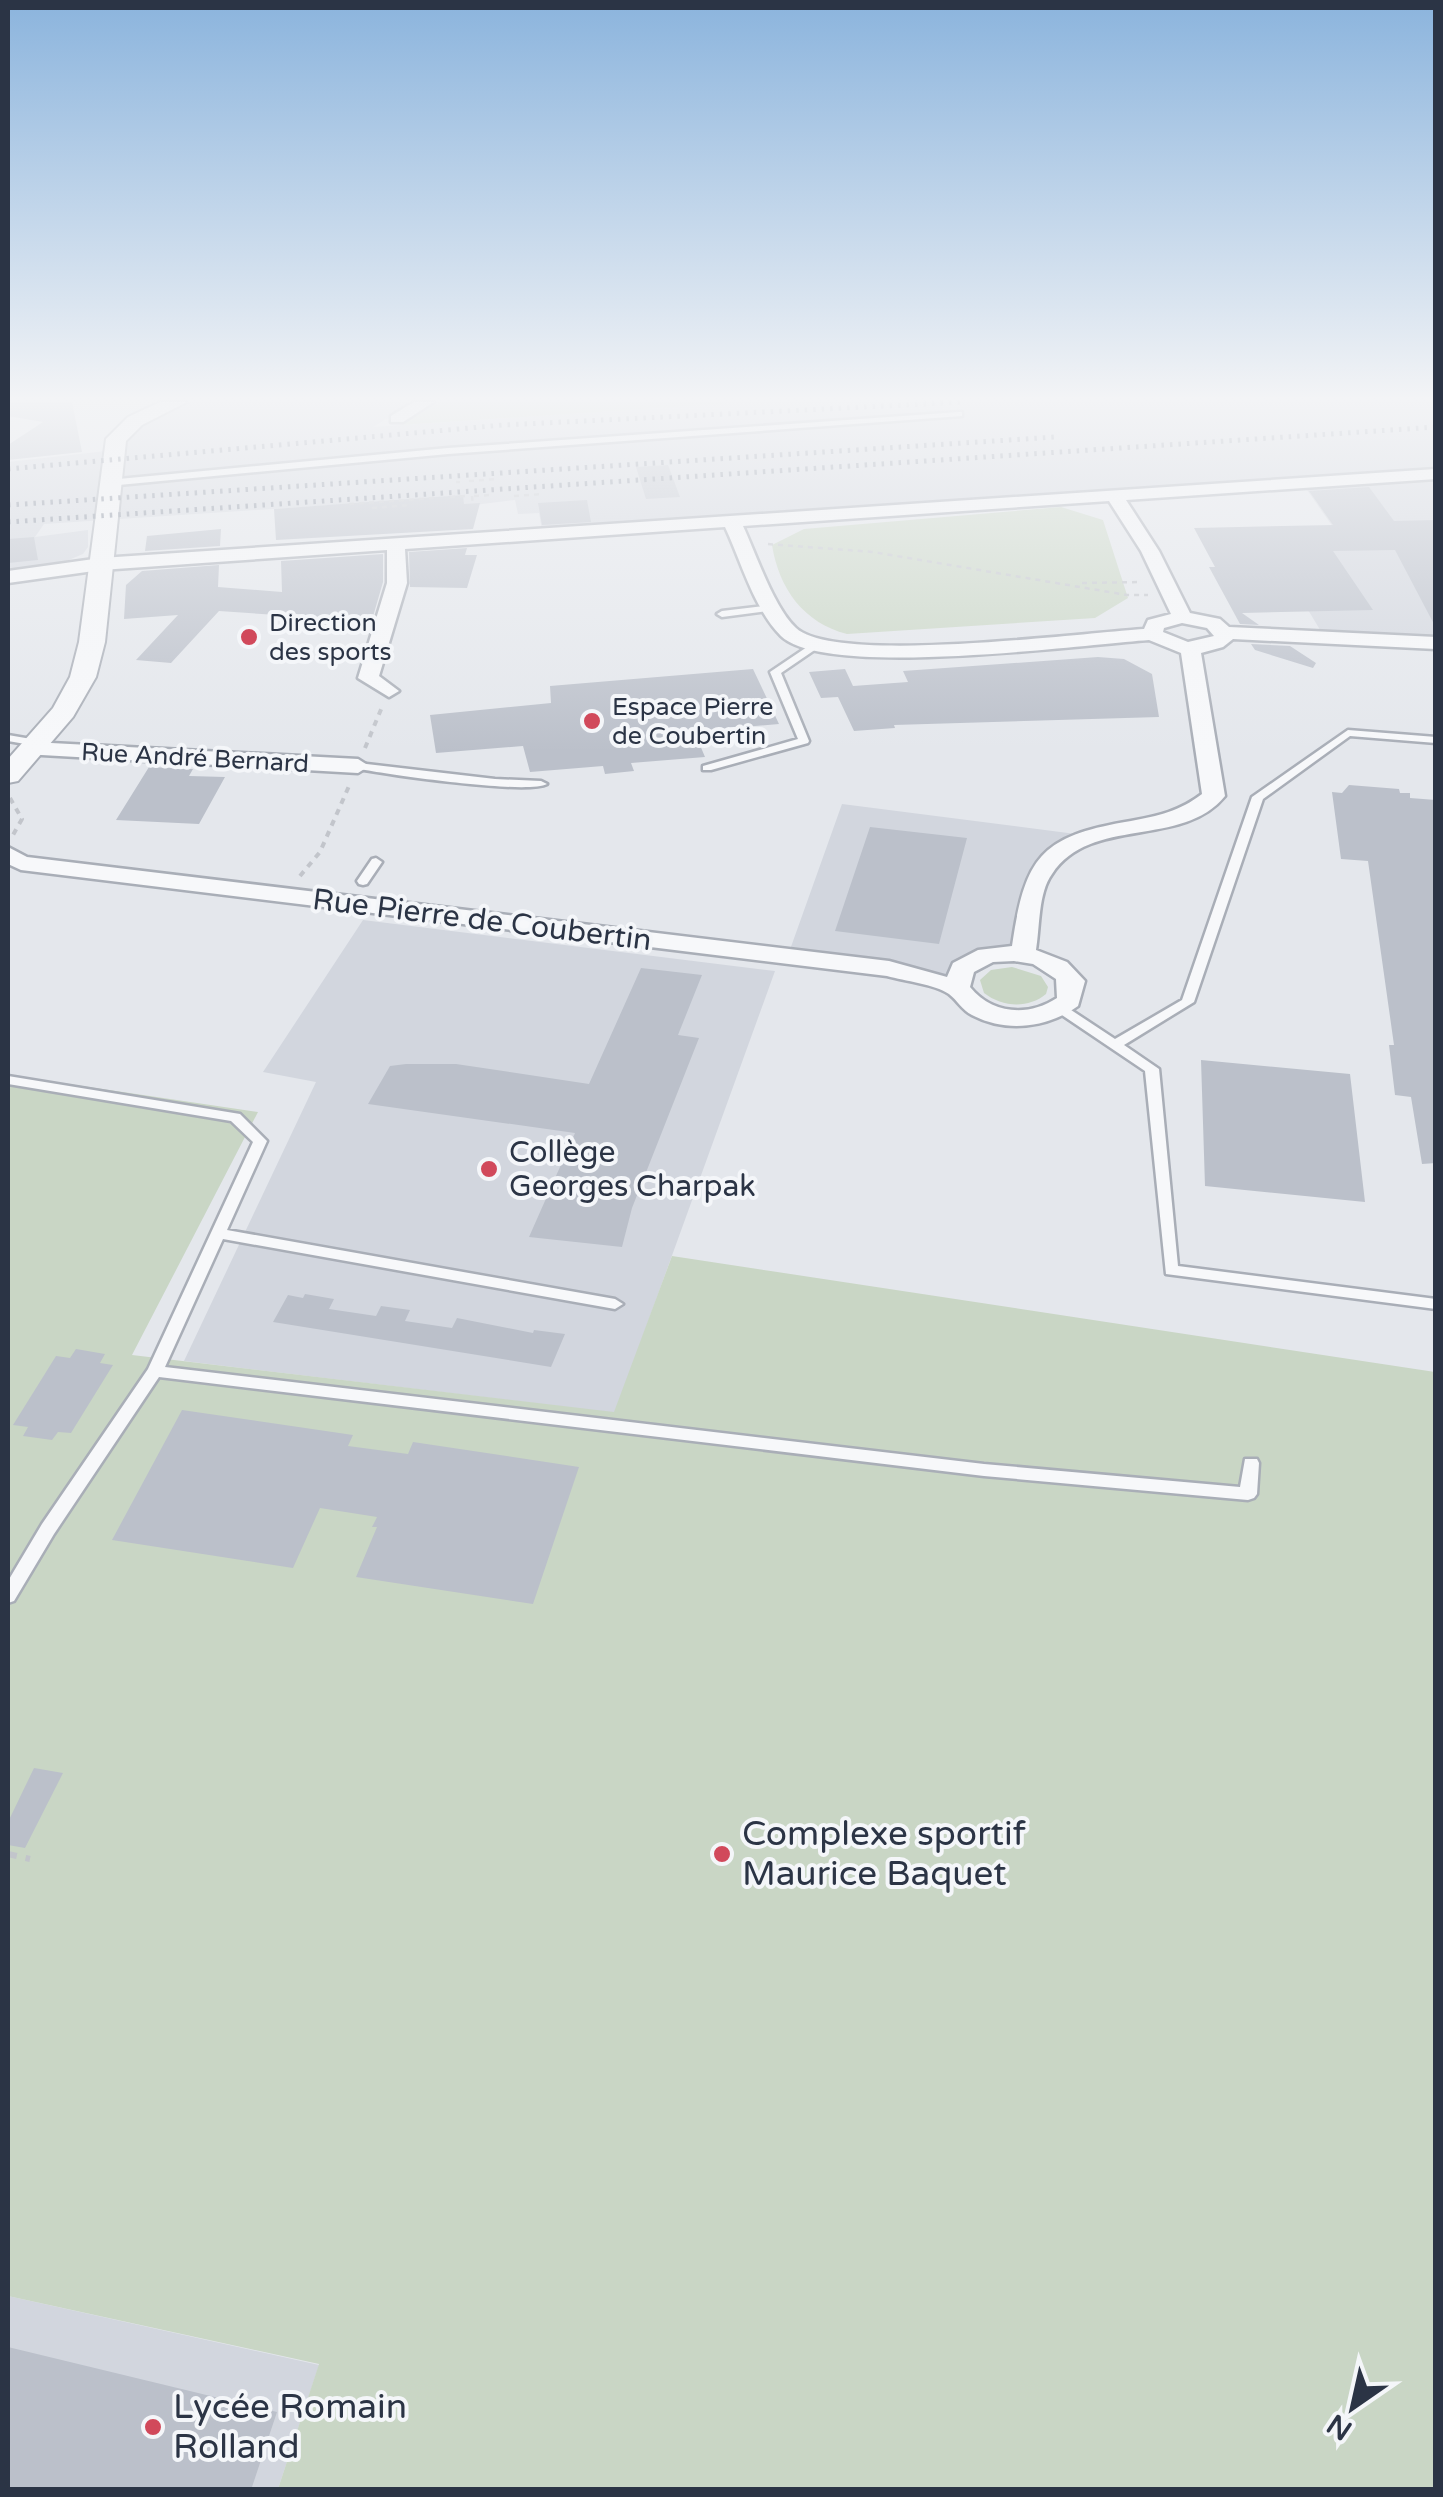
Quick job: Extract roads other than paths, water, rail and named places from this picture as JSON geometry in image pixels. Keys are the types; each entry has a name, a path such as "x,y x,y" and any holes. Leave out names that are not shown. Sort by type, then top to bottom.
{"street":[{"path":"8,775 25,743 64,711 83,676 92,642 104,519"},
{"path":"8,577 99,573 396,543 737,530 861,519"},
{"path":"1127,519 1182,617"},
{"path":"737,530 774,611 789,633 814,647 875,654 1153,634 1167,643 1190,648 1220,642 1224,633"},
{"path":"389,691 368,678 397,583 396,543"},
{"path":"1153,634 1156,624 1182,617 1213,623 1224,633 1436,643"},
{"path":"1022,954 1039,874 1058,853 1108,830 1191,814 1214,796 1190,648"},
{"name":"Rue André Bernard","path":"25,743 358,766"},
{"name":"Rue Pierre de Coubertin","path":"8,854 21,862 889,969 957,988 975,1007 1009,1018 1046,1015 1060,1009"},
{"path":"957,988 956,978 972,960 987,955 1022,954 1054,964 1072,982 1069,1001 1060,1009"}],"lane":[{"path":"724,616 774,611"},
{"path":"707,768 804,741 775,672 814,647"},
{"path":"1116,1044 1188,1002 1258,796 1348,734 1436,740"},
{"path":"358,766 398,768 503,785 541,784"},
{"path":"363,881 376,862"},
{"path":"1060,1009 1152,1069 1170,1270 1436,1304"},
{"path":"8,1080 234,1116 260,1141 155,1371 48,1529 8,1596"},
{"path":"218,1233 615,1304"},
{"path":"155,1371 984,1470 1248,1494 1251,1463"}],"railway":[{"path":"8,522 60,519"}],"place":[{"name":"Direction des sports","path":"249,637"},
{"name":"Espace Pierre de Coubertin","path":"592,721"},
{"name":"Collège Georges Charpak","path":"489,1169"},
{"name":"Complexe sportif Maurice Baquet","path":"722,1854"},
{"name":"Lycée Romain Rolland","path":"153,2427"}]}
